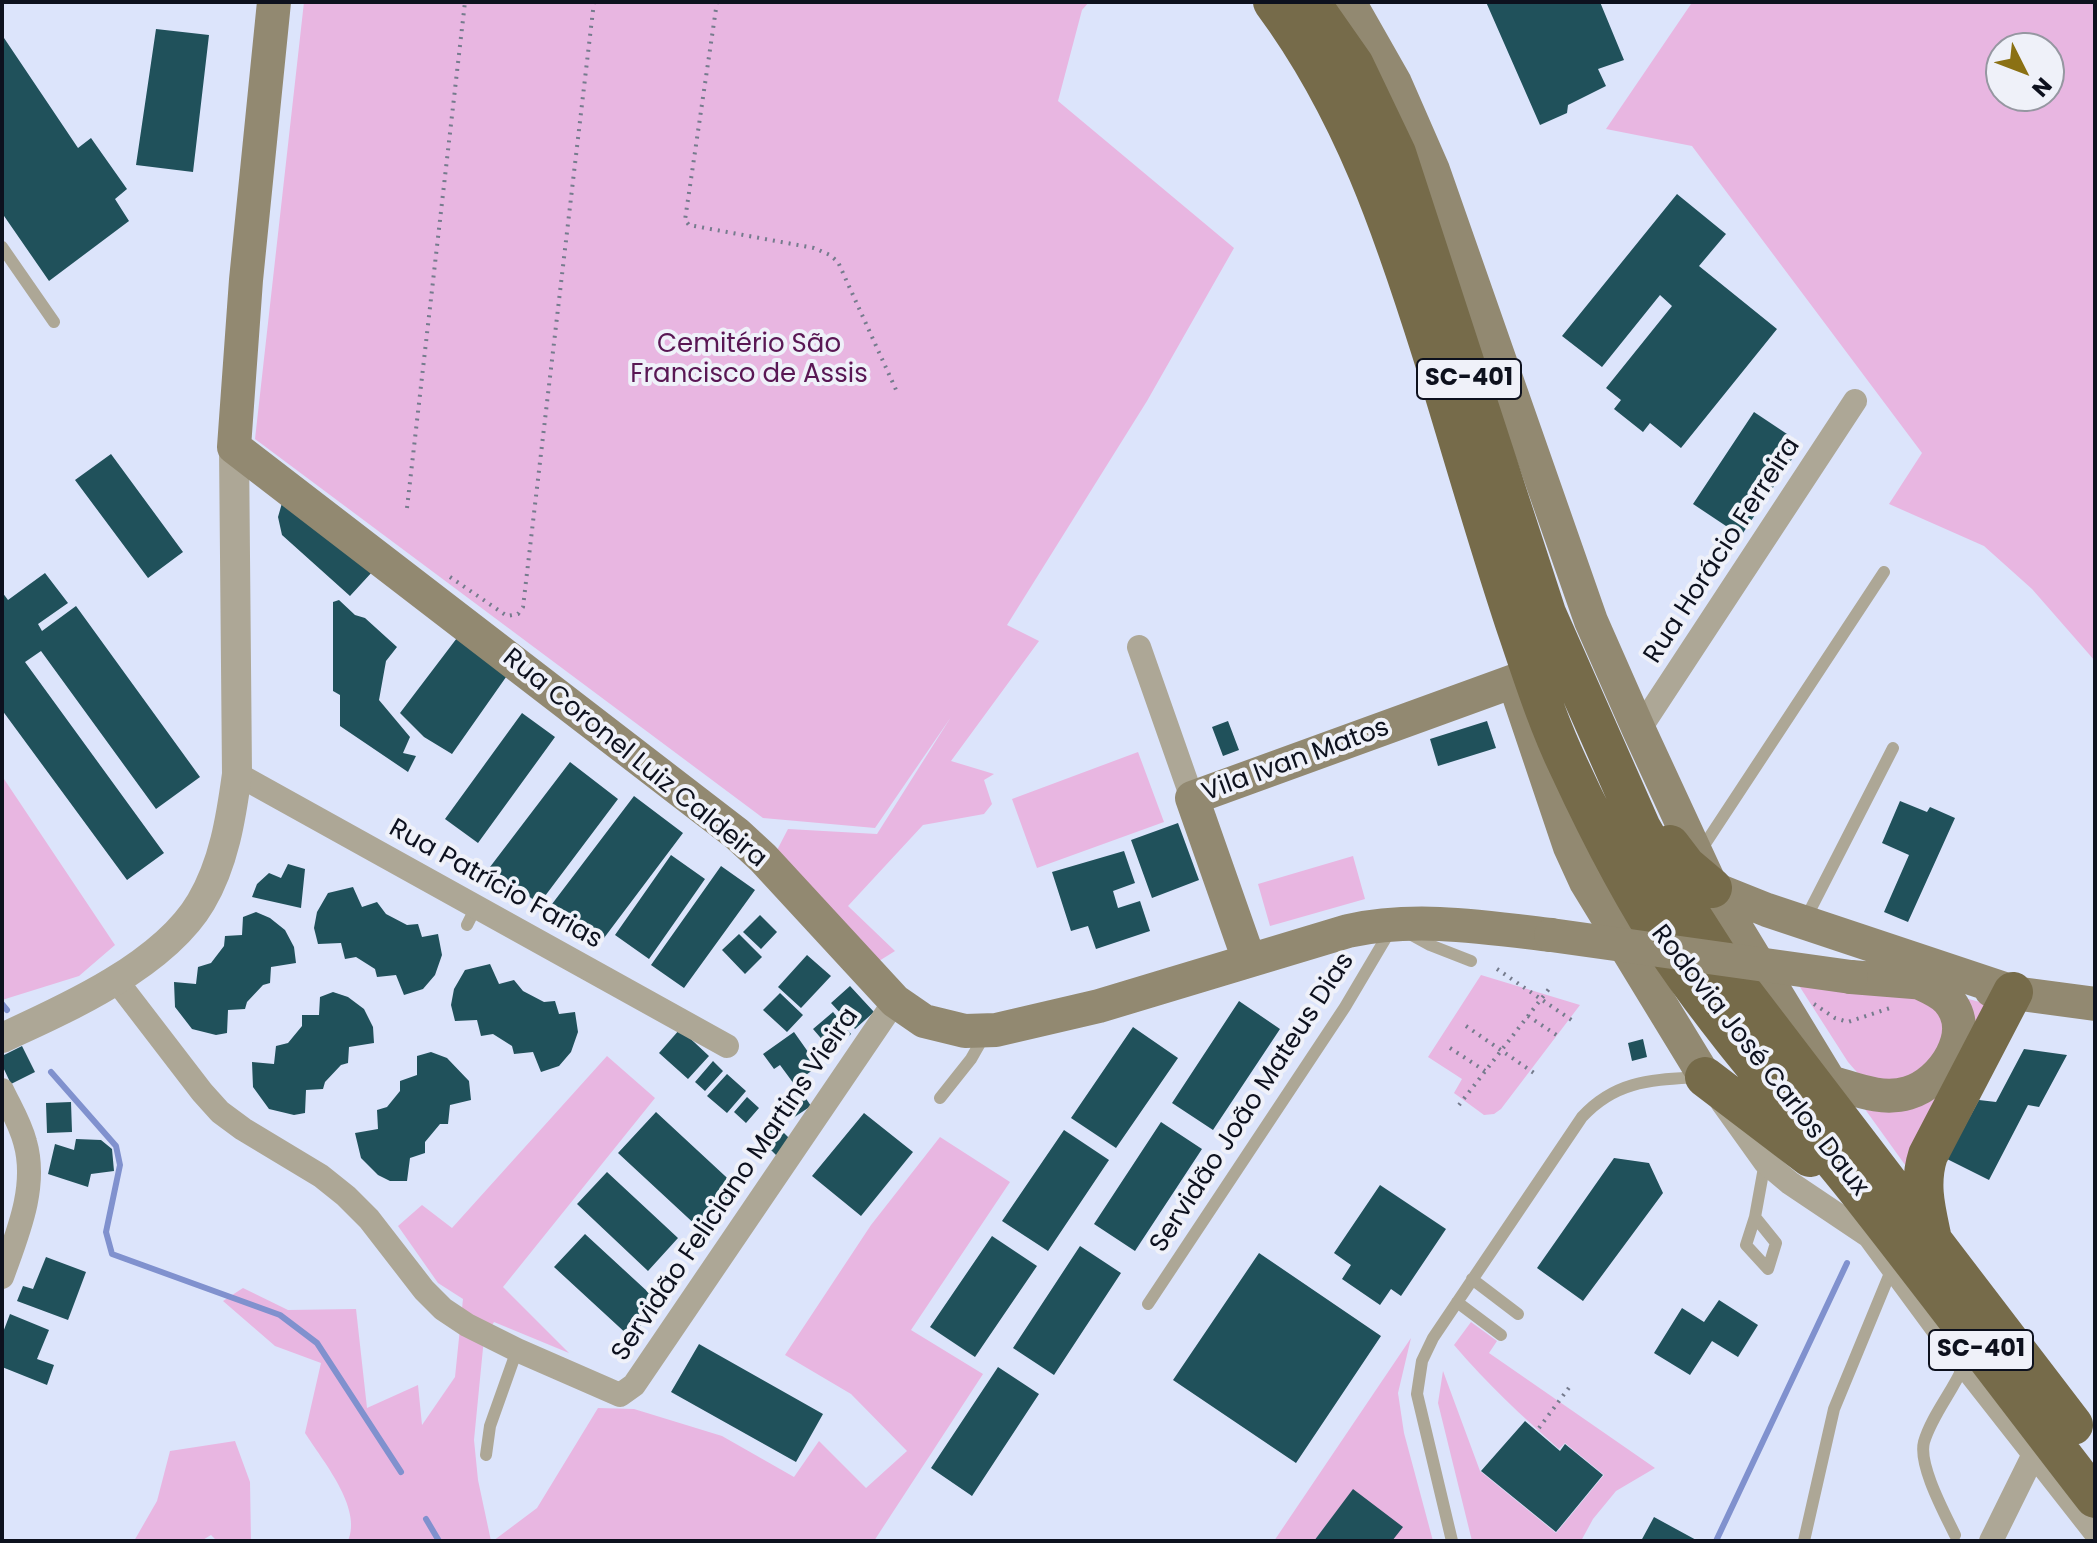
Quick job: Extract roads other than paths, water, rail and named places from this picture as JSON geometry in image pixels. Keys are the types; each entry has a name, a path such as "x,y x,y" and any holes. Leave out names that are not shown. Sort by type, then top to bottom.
{"highway":[{"name":"Rodovia José Carlos Daux","path":"1273,2 1314,64 1348,124 1383,204 1420,314 1496,571 1552,729 1601,831 1646,914 1704,999 1866,1201 2095,1498"},
{"name":"Rodovia José Carlos Daux","path":"1310,2 1354,65 1396,153 1546,613 1648,840 1730,976 2095,1454"},
{"path":"1496,571 1514,681"},
{"path":"1612,764 1686,866 1704,872"},
{"path":"1933,1243 1922,1186 1926,1163 2013,992"},
{"path":"1705,1077 1866,1201"},
{"path":"1830,1082 1845,1127"}],"main road":[{"path":"234,447 248,257 274,2"},
{"path":"1349,2 1395,83 1433,170 1591,621 1639,730 1704,872 1830,1082 1887,1096 1917,1089 1943,1069 1955,1049 1958,1023 1955,1011 1948,1000 1916,981"},
{"name":"Rua Coronel Luiz Caldeira","path":"234,447 737,834 895,1001 924,1021 965,1031 1036,1022 1348,931 1394,924 1479,926 1851,977 2013,992"},
{"path":"1514,681 1570,847 1586,882 1705,1077"},
{"name":"Vila Ivan Matos","path":"1249,960 1192,798 1514,681"},
{"path":"1704,872 1804,922 2013,992 2095,1004"}],"street":[{"name":"Rua Horácio Ferreira","path":"1639,730 1855,401"},
{"path":"2,1038 116,980 180,930 201,903 225,843 237,774 234,447"},
{"path":"1139,647 1192,798"},
{"name":"Rua Patrício Farias","path":"237,774 472,916 727,1046"},
{"path":"116,980 220,1112 321,1176 346,1196 369,1219 424,1290 443,1309 517,1350"},
{"name":"Servidão Feliciano Martins Vieira","path":"517,1350 620,1395 634,1385 895,1001"},
{"path":"1705,1077 1765,1162 1790,1183 1869,1236 1964,1365 2095,1532"},
{"path":"2,1090 26,1145 29,1170 26,1200 2,1277"},
{"path":"2017,1350 2061,1387 2095,1423"},
{"path":"1991,1541 2034,1454"}],"lane":[{"path":"2,247 54,322"},
{"path":"1704,872 1884,572"},
{"path":"1804,922 1893,748"},
{"path":"1394,924 1430,945 1471,961"},
{"name":"Servidão João Mateus Dias","path":"1148,1304 1345,1007 1394,924"},
{"path":"940,1098 971,1059 988,1030"},
{"path":"1452,1541 1417,1394 1422,1361 1433,1338 1582,1117 1595,1103 1617,1089 1664,1080 1705,1077"},
{"path":"1755,1217 1765,1162"},
{"path":"1804,1541 1834,1409 1893,1266"},
{"path":"1472,1279 1518,1314"},
{"path":"1457,1302 1501,1335"},
{"path":"486,1455 490,1426 517,1350"},
{"path":"1955,1535 1930,1477 1923,1445 1964,1365"}],"waterway":[{"path":"2,1004 7,1010"},
{"path":"51,1072 116,1146 120,1165 106,1232 112,1254 280,1315 317,1343 401,1472"},
{"path":"1716,1541 1847,1263"},
{"path":"426,1519 439,1541"}],"park label":[{"name":"Cemitério São Francisco de Assis","path":"749,360"}]}
